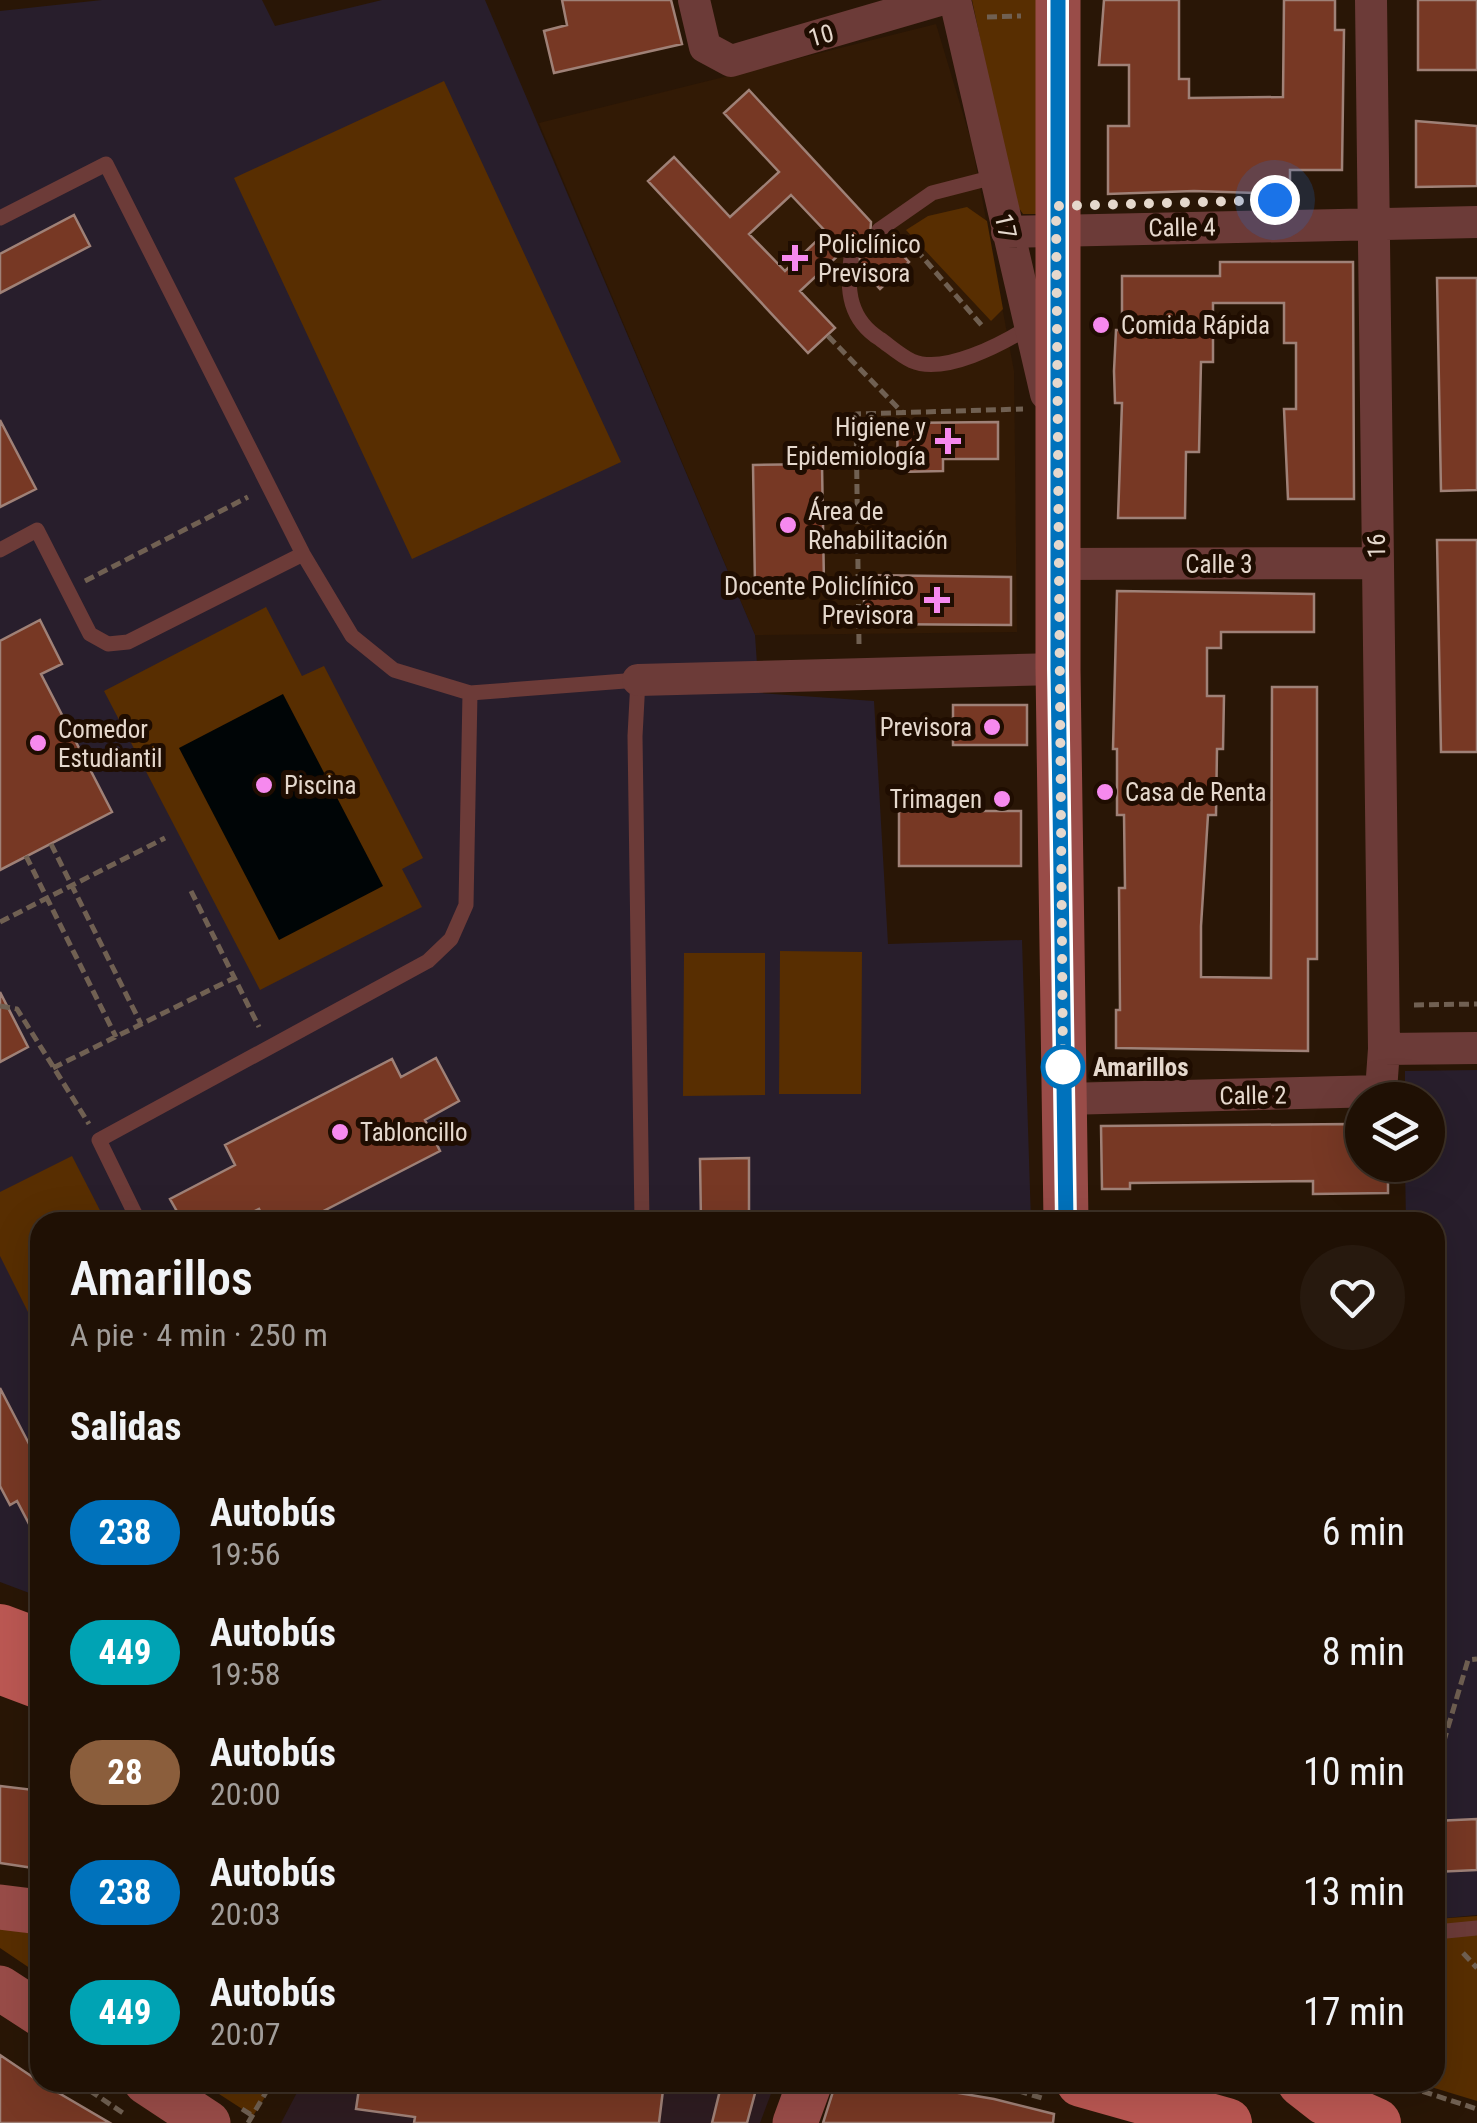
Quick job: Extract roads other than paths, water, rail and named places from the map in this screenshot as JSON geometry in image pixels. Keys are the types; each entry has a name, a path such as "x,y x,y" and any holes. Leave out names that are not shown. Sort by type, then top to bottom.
{"main road":[{"path":"1046,8 1056,229 1042,440 1060,564 1066,1212"},
{"path":"0,1629 30,1640"},
{"path":"0,1669 30,1680"},
{"path":"0,1907 30,1911"},
{"path":"0,1988 30,2008"},
{"path":"161,2092 208,2123"},
{"path":"795,2123 806,2092"},
{"path":"1117,2092 1227,2123"},
{"path":"1314,2092 1376,2123"}],"street":[{"name":"10","path":"694,0 705,46 730,61 940,0"},
{"name":"16","path":"1371,0 1370,222 1384,1048 1381,1082"},
{"name":"17","path":"968,9 994,177 1029,327 1042,440"},
{"name":"Calle 4","path":"1007,232 1477,222"},
{"name":"Calle 3","path":"1060,564 1376,564"},
{"path":"638,680 1058,669"},
{"path":"1384,1048 1477,1048"},
{"name":"Calle 2","path":"1064,1099 1345,1092"}],"lane":[{"path":"0,218 106,164 303,554 352,636 394,670 470,693 638,680 635,736 642,1212"},
{"path":"885,225 932,193 994,177"},
{"path":"851,258 846,292 866,330 915,363 954,361 999,346 1029,327"},
{"path":"0,550 36,530 90,634 108,644 128,642 303,554"},
{"path":"135,1212 99,1140 428,961 451,940 466,905 470,693"},
{"path":"1445,1931 1477,1928"}],"place":[{"name":"Policlínico Previsora","path":"795,258"},
{"name":"Comida Rápida","path":"1101,325"},
{"name":"Higiene y Epidemiología","path":"948,441"},
{"name":"Área de Rehabilitación","path":"788,525"},
{"name":"Docente Policlínico Previsora","path":"937,600"},
{"name":"Previsora","path":"992,727"},
{"name":"Comedor Estudiantil","path":"38,743"},
{"name":"Piscina","path":"264,785"},
{"name":"Casa de Renta","path":"1105,792"},
{"name":"Trimagen","path":"1002,799"},
{"name":"Amarillos","path":"1063,1067"},
{"name":"Tabloncillo","path":"340,1132"}]}
